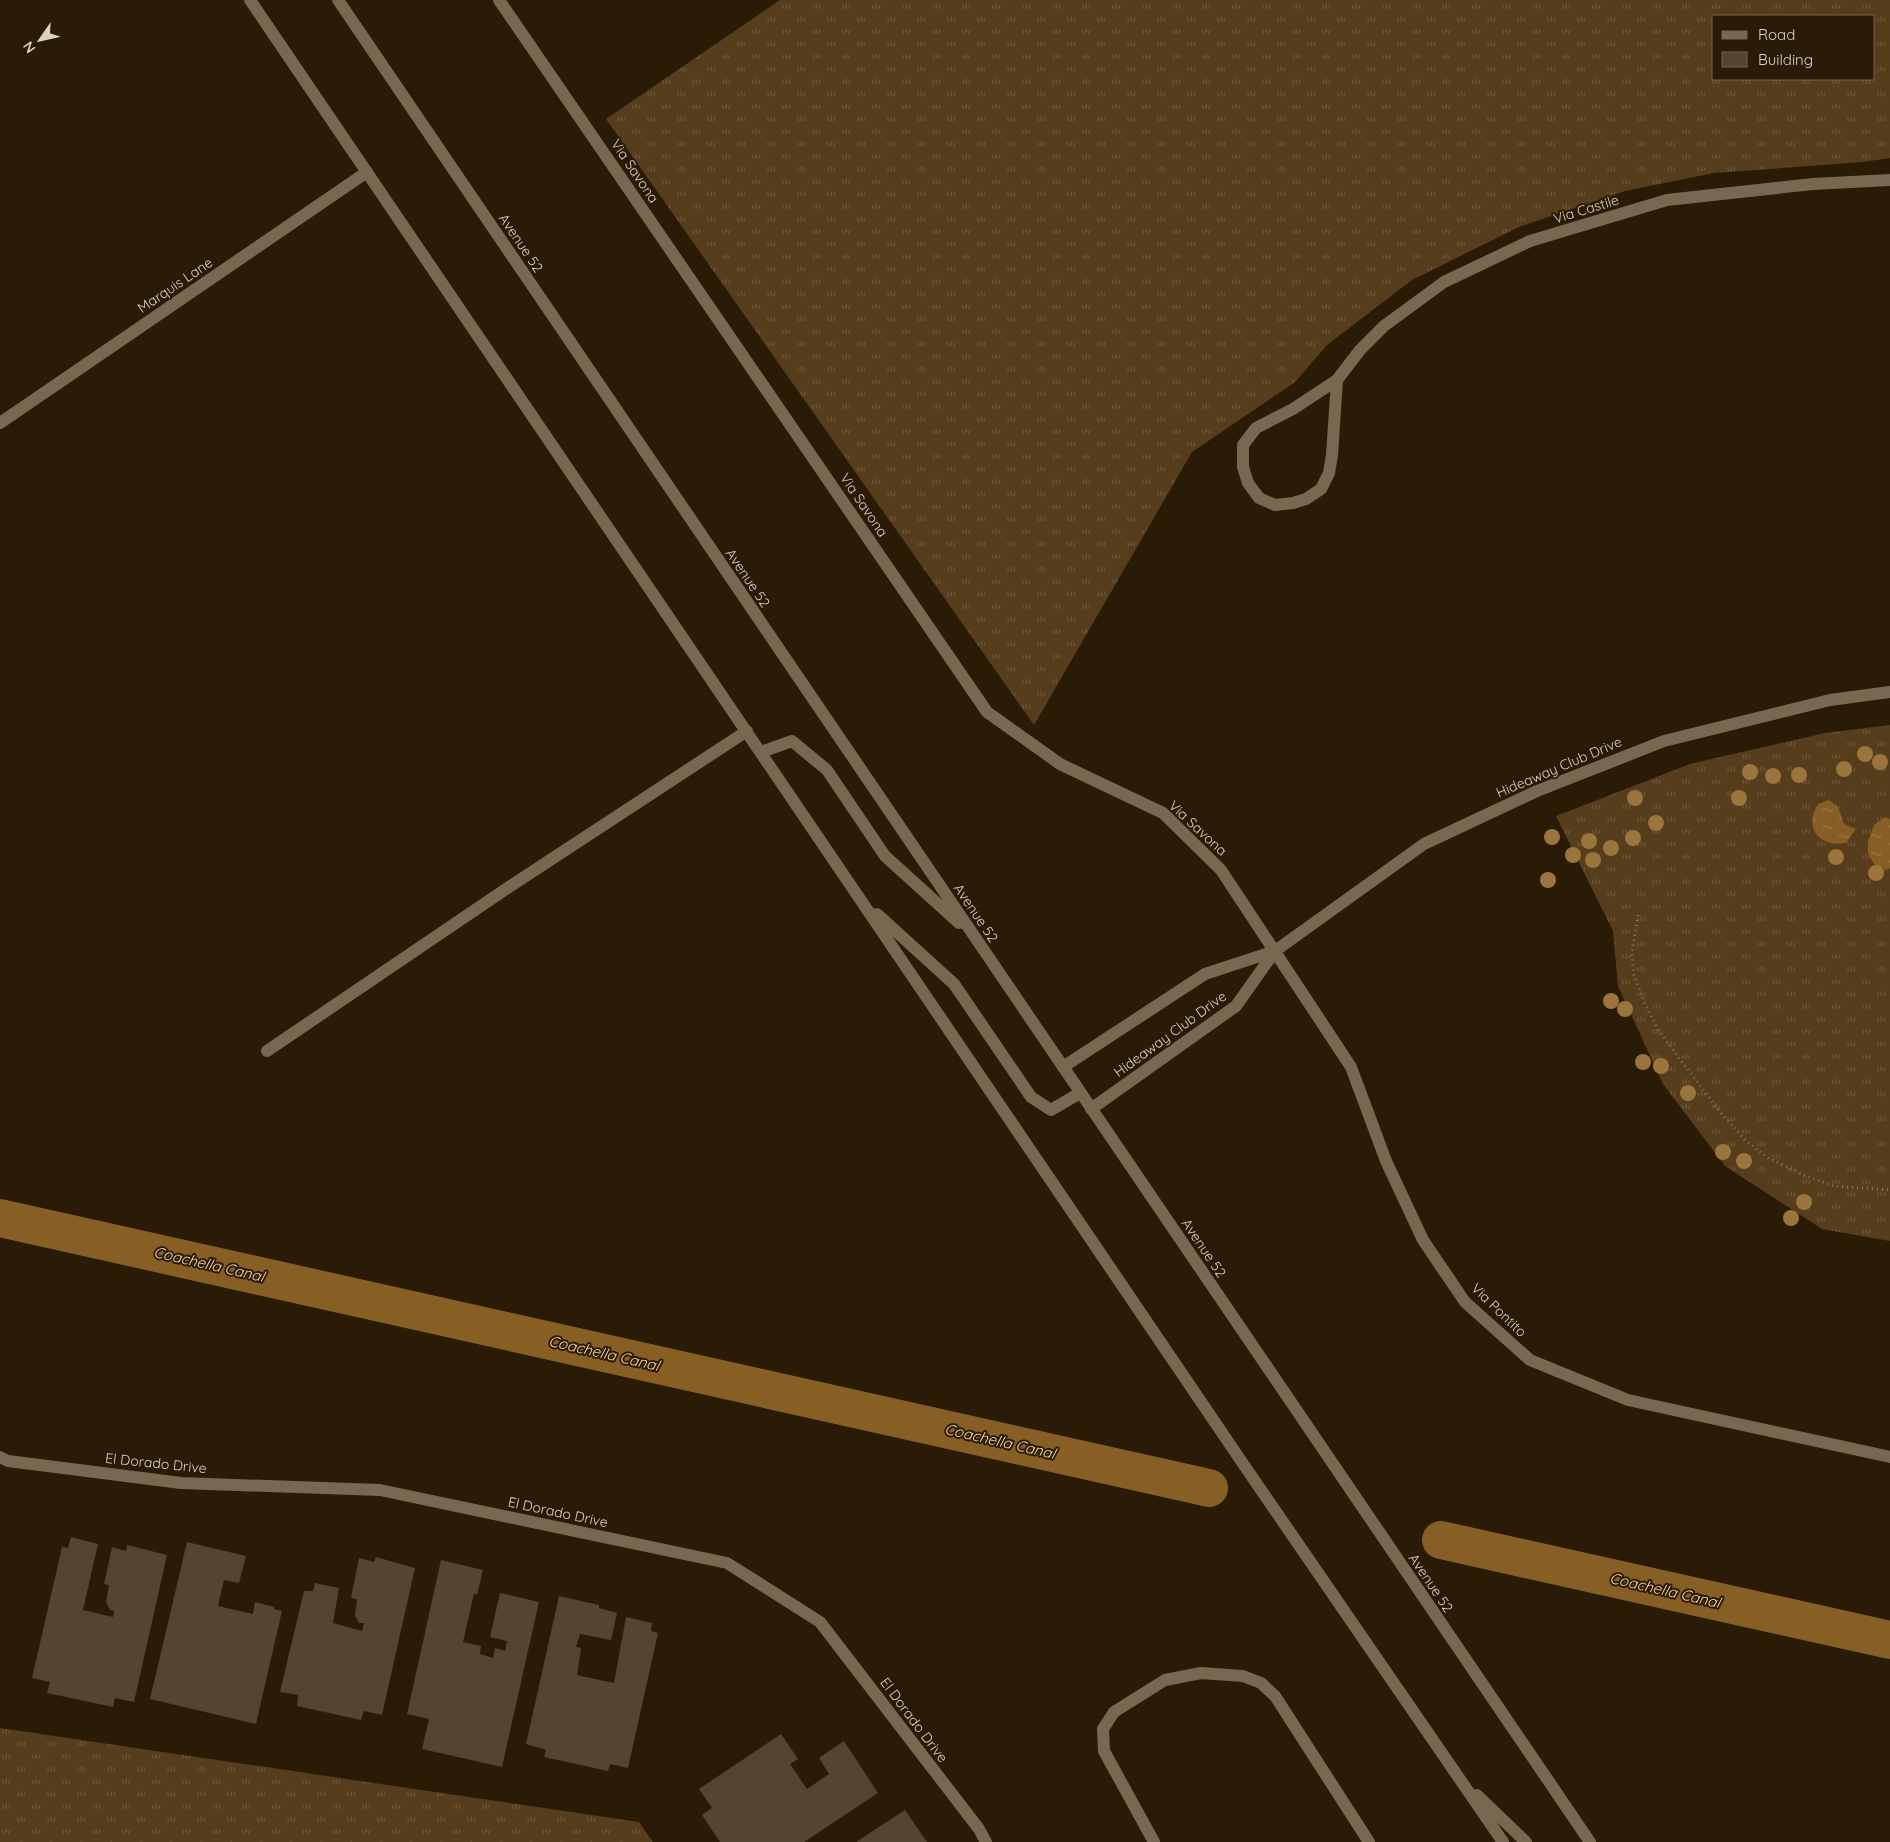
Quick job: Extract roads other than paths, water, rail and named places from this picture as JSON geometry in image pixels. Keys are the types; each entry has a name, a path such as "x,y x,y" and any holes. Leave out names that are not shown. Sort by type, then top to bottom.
{"street":[{"path":"250,0 1248,1471 1502,1842"},
{"name":"Avenue 52","path":"338,0 1590,1842"},
{"name":"Via Savona","path":"500,0 987,712 1060,764 1163,812 1221,870 1275,951"},
{"name":"Marquis Lane","path":"0,423 367,172"},
{"name":"Via Castile","path":"1337,380 1332,455 1329,472 1321,489 1306,499 1293,503 1275,505 1260,498 1248,483 1243,467 1243,445 1256,428 1293,409 1337,380 1360,350 1384,326 1444,282 1530,241 1667,200 1813,184 1890,180"},
{"name":"Hideaway Club Drive","path":"1063,1067 1204,974 1275,951 1424,844 1537,791 1664,741 1830,700 1890,692"},
{"path":"266,1051 509,887 747,731"},
{"path":"761,752 792,741 827,770 885,856 974,937"},
{"path":"862,900 954,984 1031,1097 1051,1110 1080,1093"},
{"name":"Hideaway Club Drive","path":"1091,1109 1236,1006 1275,951"},
{"name":"Via Pontito","path":"1275,951 1351,1067 1386,1161 1423,1240 1465,1302 1530,1360 1628,1400 1890,1457"},
{"name":"El Dorado Drive","path":"0,1457 8,1460 181,1483 380,1490 727,1563 820,1622 979,1829 986,1842"},
{"path":"1154,1842 1104,1751 1103,1729 1114,1712 1166,1680 1201,1673 1243,1676 1261,1683 1275,1696 1369,1842"},
{"path":"1458,1776 1526,1842"}],"water":[{"path":"1829,800 1838,807 1844,824 1856,829 1846,843 1837,844 1822,839 1813,828 1812,821 1818,804"},
{"path":"1885,817 1890,819 1890,868 1887,870 1874,864 1868,854 1868,841 1874,825"}],"waterway":[{"name":"Coachella Canal","path":"0,1218 1209,1488"},
{"name":"Coachella Canal","path":"1441,1540 1890,1640"}]}
